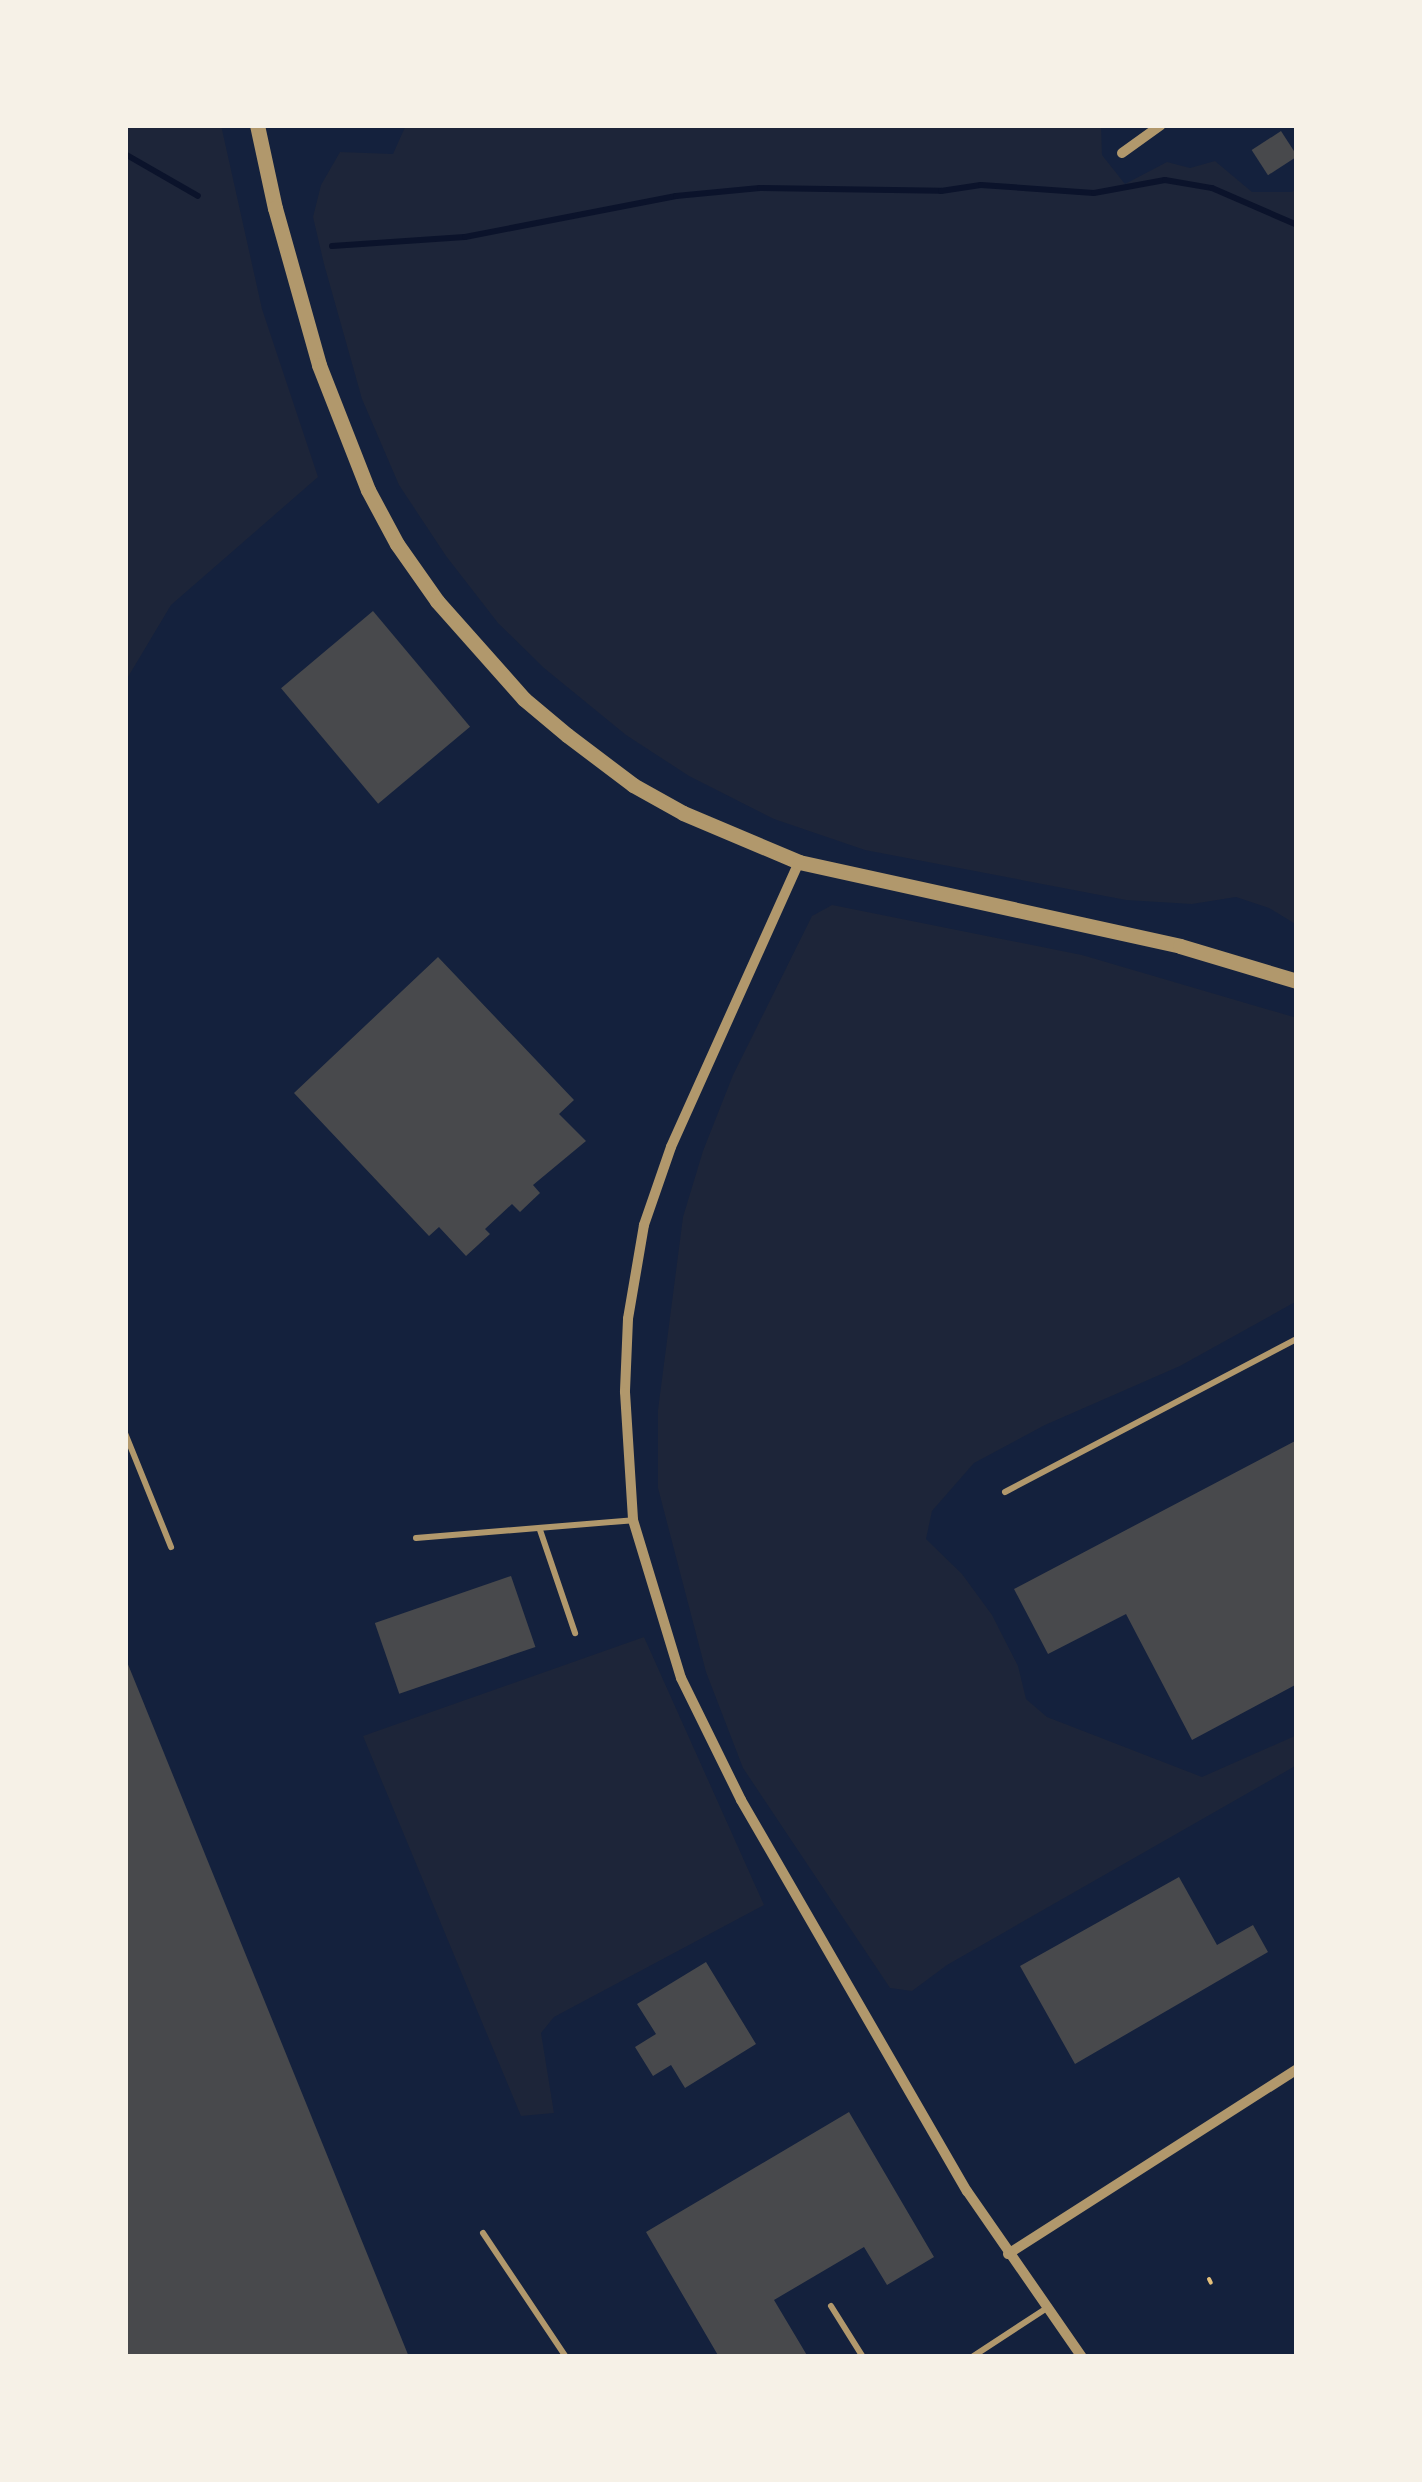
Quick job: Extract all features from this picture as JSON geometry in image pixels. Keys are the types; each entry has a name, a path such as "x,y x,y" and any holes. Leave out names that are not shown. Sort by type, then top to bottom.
{"street":[{"path":"258,125 274,208 342,433 396,544 437,601 524,699 602,763 684,813 799,862 1180,946 1297,981"},
{"path":"1122,153 1161,125"},
{"path":"799,862 671,1147 644,1225 628,1319 625,1392 633,1520 681,1678 716,1754 1008,2254 1082,2357"},
{"path":"1008,2254 1297,2068"}],"lane":[{"path":"1006,1492 1297,1339"},
{"path":"125,1433 171,1548"},
{"path":"416,1538 633,1520"},
{"path":"540,1530 575,1633"},
{"path":"482,2234 566,2357"},
{"path":"831,2306 863,2357"},
{"path":"972,2357 1047,2308"}],"shaded area":[{"path":"125,125 221,125 262,309 318,477 171,605 125,682"},
{"path":"406,125 1101,125 1102,155 1125,184 1167,162 1190,168 1215,161 1252,192 1292,192 1297,187 1297,925 1269,908 1236,897 1192,904 1126,900 865,850 774,819 689,776 626,735 544,668 498,623 446,556 399,485 362,399 324,264 313,217 321,185 340,152 393,154"},
{"path":"832,905 1082,955 1297,1018 1297,1301 1180,1366 1045,1425 974,1463 932,1511 926,1539 962,1574 992,1615 1018,1666 1026,1699 1047,1717 1202,1777 1297,1735 1297,1765 947,1965 912,1991 890,1988 743,1768 706,1672 658,1488 658,1410 683,1217 703,1151 733,1075 812,916"},
{"path":"644,1637 764,1905 554,2017 541,2033 554,2113 521,2116 363,1736"}],"building":[{"path":"1281,131 1297,156 1268,175 1252,150"},
{"path":"373,611 470,727 378,804 281,688"},
{"path":"438,957 574,1100 559,1114 586,1141 533,1185 540,1193 520,1212 512,1204 485,1229 490,1234 466,1256 439,1227 429,1236 294,1093"},
{"path":"1297,1440 1297,1684 1192,1740 1126,1614 1048,1654 1014,1589"},
{"path":"511,1576 535,1647 399,1694 375,1623"},
{"path":"125,1657 409,2357 125,2357"},
{"path":"1179,1877 1217,1945 1253,1925 1268,1952 1075,2064 1020,1966"},
{"path":"706,1962 756,2044 685,2088 671,2065 653,2076 635,2047 656,2034 637,2004"},
{"path":"849,2112 934,2257 887,2285 864,2247 774,2300 808,2357 719,2357 646,2232"}],"waterway":[{"path":"125,154 198,196"},
{"path":"332,246 465,237 676,196 760,188 941,191 981,185 1094,193 1165,180 1212,188 1297,225"}]}
